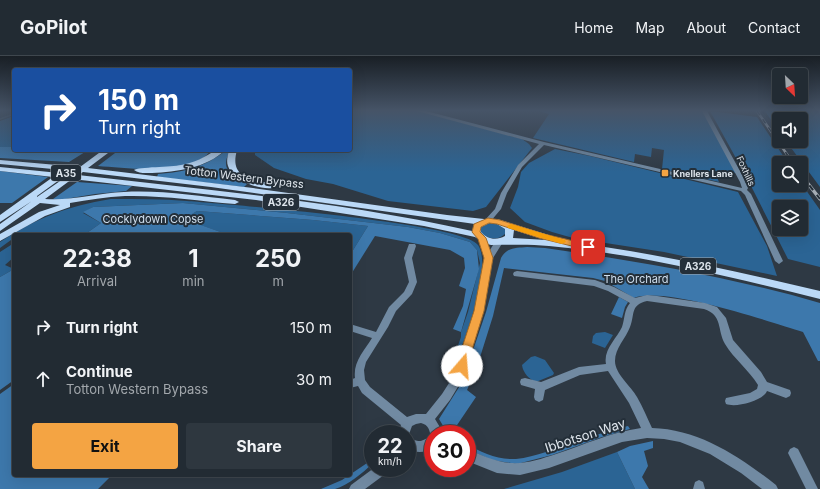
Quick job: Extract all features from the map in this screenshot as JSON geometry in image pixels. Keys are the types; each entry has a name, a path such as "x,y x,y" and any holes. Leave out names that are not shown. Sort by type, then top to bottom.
{"main road":[{"path":"205,160 215,152"},
{"path":"20,163 161,171 185,167 205,160 218,152"},
{"path":"232,152 230,156 230,165 233,170 245,180 259,185 371,206"},
{"name":"A35","path":"0,228 37,196 50,193 102,153"},
{"name":"A35","path":"0,219 102,153"},
{"name":"Totton Western Bypass","path":"0,162 246,189 447,218 504,224"},
{"name":"Totton Western Bypass","path":"0,169 124,182 360,213 424,223 501,241"},
{"path":"0,238 28,221 58,208 116,194"},
{"path":"37,196 70,201 116,194 159,196 360,213"},
{"path":"480,237 476,229 477,226 486,221"},
{"path":"501,241 510,234 510,229 504,224"},
{"name":"A326","path":"504,224 574,245"},
{"name":"A326","path":"501,241 543,242 574,245 705,268 820,295"}],"street":[{"path":"497,131 743,190"},
{"name":"Foxhills","path":"715,131 743,182 745,188 743,190 748,194 779,261"},
{"path":"486,221 498,209 504,193 520,166 543,143"},
{"path":"498,209 504,224"},
{"path":"480,237 489,258"},
{"path":"428,420 449,392 462,366 479,311 489,258 501,241"},
{"path":"412,246 408,258 412,285 408,294 392,309 360,366 360,381 370,394 407,423 419,417 428,420 433,425"},
{"path":"516,274 595,283 611,289 635,302"},
{"path":"649,433 633,400 617,378 612,367 610,357 624,332 630,309 635,302 651,298 705,306 714,310 722,318 729,342 757,375 763,385 786,393"},
{"path":"352,328 378,336"},
{"path":"525,382 540,392 579,371 612,367"},
{"path":"352,383 360,381"},
{"path":"730,401 752,398 762,391 763,385"},
{"name":"Ibbotson Way","path":"476,459 491,465 518,469 562,458 618,438 649,433 678,437 708,447 731,459 772,489"},
{"path":"794,453 812,489"},
{"path":"356,489 372,477"}],"shaded area":[{"path":"0,131 12,131 12,147 0,147"},
{"path":"352,131 493,131 522,139 532,148 486,207 473,211 388,201 333,184 306,179 274,168 255,155 255,152 352,152"},
{"path":"538,131 715,131 738,173 714,171 719,182 662,169 664,150 652,148 651,157 635,154 634,162 533,138"},
{"path":"721,131 767,131 772,139 772,148 778,148 783,156 772,156 772,192 807,192 820,210 820,267 788,259 776,236 808,236 808,200 772,200 772,227"},
{"path":"808,131 820,131 820,187 808,171 808,156 797,156 791,148 808,148"},
{"path":"555,149 738,192 767,246 777,276 664,252 573,238 525,222 510,208 518,187 521,172 529,163"},
{"path":"111,199 178,200 292,210 389,222 432,229 463,237 478,245 482,256 482,272 474,310 450,377 447,377 461,337 461,332 468,312 480,263 477,250 470,242 440,233 408,227 183,203 93,207 83,213 101,223 87,233 14,233 53,214"},
{"path":"197,211 368,226 352,252 352,233 223,233 183,219"},
{"path":"492,223 500,225 505,229 505,234 499,238 494,238 482,234 480,229 482,226"},
{"path":"12,234 12,240 0,248 0,242"},
{"path":"12,244 12,259 5,265 12,268 12,270 0,277 0,252"},
{"path":"605,332 613,335 605,348 592,343 593,336 596,333"},
{"path":"535,356 545,360 554,373 553,375 536,382 527,375 522,365 531,357"},
{"path":"617,452 635,489 504,489 562,472"}],"green space":[{"path":"0,147 12,147 12,152 85,152 69,162 0,158"},
{"path":"116,152 209,152 202,159 175,167 141,169 98,166"},
{"path":"224,152 229,152 226,160 226,166 230,173 237,179 247,184 244,187 157,177 158,174 194,168"},
{"path":"0,171 48,177 12,203 0,203"},
{"path":"77,182 132,186 126,191 65,199 53,199"},
{"name":"Cocklydown Copse","path":"183,203 408,227 440,233 470,242 477,250 479,269 461,332 453,329 463,306 466,289 459,286 465,268 464,258 450,250 375,236 352,273 352,252 368,226 197,211 184,219 223,233 87,233 101,223 83,212 93,207"},
{"name":"The Orchard","path":"516,248 545,248 649,264 752,285 820,303 820,361 818,361 803,332 742,313 717,306 668,297 649,296 634,298 605,281 593,278 504,268 493,316 476,370 467,390 476,397 457,425 443,425 439,419 461,384 486,312 501,258 503,254 509,250"},
{"path":"12,270 12,381 0,390 0,277"},
{"path":"619,297 628,302 622,318 611,314"},
{"path":"12,385 12,477 110,477 98,489 0,489 0,394"},
{"path":"628,426 630,429 602,437 552,455 517,464 492,460 476,453 476,449 490,455 510,459 520,459 546,452 607,431"},
{"path":"653,441 653,448 644,451 648,466 642,477 649,489 635,489 617,452 630,446"},
{"path":"364,465 364,471 345,485 335,489 321,489 346,477 352,477 352,473"}],"railway":[{"path":"771,131 788,156"},
{"path":"808,184 820,199"}],"slow traffic":[{"path":"511,226 562,242"}],"place":[{"name":"Knellers Lane","path":"665,173"}],"route":[{"path":"462,366 479,311 489,258 482,238 476,232 477,226 480,223 498,221 542,236 574,245 588,247"}]}
